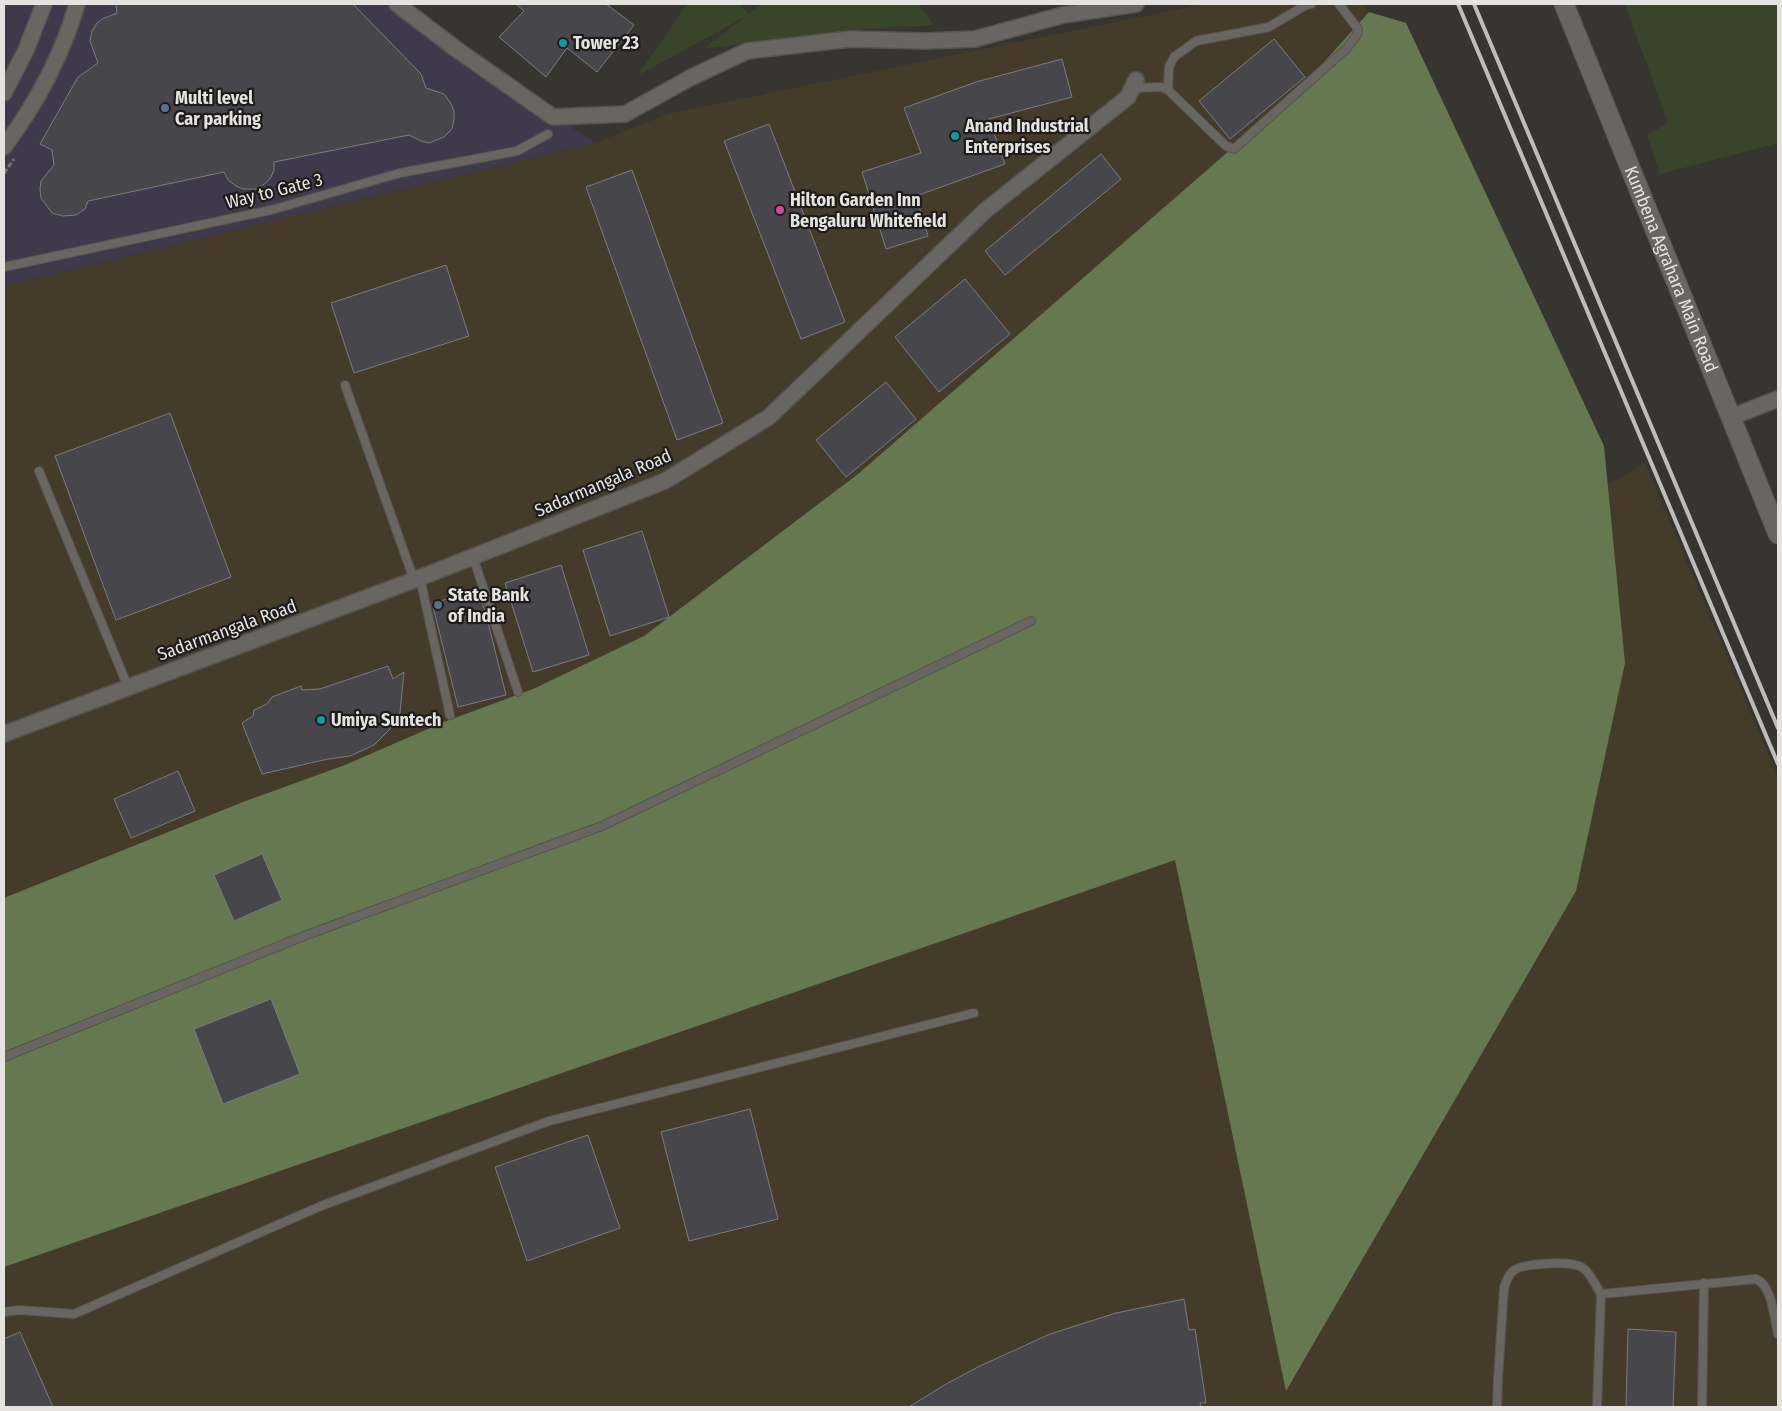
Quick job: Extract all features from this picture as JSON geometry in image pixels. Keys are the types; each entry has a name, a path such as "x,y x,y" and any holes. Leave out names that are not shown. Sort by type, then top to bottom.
{"street":[{"path":"4,93 26,50 44,4"},
{"path":"397,4 456,49 554,117 625,114 690,78 747,50 850,39 924,41 975,39 1063,15 1136,4"},
{"name":"Kumbena Agrahara Main Road","path":"1564,4 1778,534"},
{"path":"4,147 47,80 63,44 74,5"},
{"name":"Sadarmangala Road","path":"4,734 417,579 666,481 769,417 986,210 1128,97 1134,84"},
{"path":"1731,417 1778,399"}],"lane":[{"path":"1168,90 1169,67 1174,57 1196,41 1269,27 1306,5 1311,4"},
{"path":"1134,84 1161,87 1168,90 1226,146 1234,149 1346,49 1358,29 1339,4"},
{"name":"Way to Gate 3","path":"4,267 271,210 400,173 517,151 548,134"},
{"path":"345,385 417,579 450,715"},
{"path":"39,472 128,687"},
{"path":"473,557 518,692"},
{"path":"4,1057 304,936 602,826 1031,621"},
{"path":"4,1312 19,1310 74,1314 321,1206 549,1121 974,1013"},
{"path":"1497,1407 1504,1288 1509,1276 1513,1271 1527,1265 1575,1264 1585,1269 1601,1294 1597,1407"},
{"path":"1601,1294 1756,1279 1765,1284 1778,1334"},
{"path":"1702,1407 1704,1283"},
{"path":"1769,1295 1778,1292"}],"shaded area":[{"path":"4,4 404,4 456,49 595,143 4,286"},
{"path":"1204,4 1364,4 1369,12 1406,23 1604,446 1607,485 1645,463 1778,777 1778,1407 4,1407 4,286 595,143 667,114"}],"green space":[{"path":"687,4 739,4 749,14 762,4 919,4 934,25 847,30 703,49 745,17 638,75"},
{"path":"1625,4 1778,4 1778,143 1660,174 1647,135 1668,123"},
{"path":"1369,12 1406,23 1604,446 1625,663 1576,891 1286,1391 1175,860 4,1267 4,898 243,802 345,765 444,722 533,689 644,636 858,474 1300,89"}],"building":[{"name":"Multi level Car parking","path":"116,4 353,4 421,74 426,88 444,94 454,111 452,129 444,137 429,143 409,135 274,162 274,170 271,177 257,189 243,189 236,186 229,181 224,172 88,201 85,209 76,215 63,216 52,213 41,198 40,189 41,181 54,165 52,150 40,144 78,77 98,63 90,41 92,31 102,19 117,13"},
{"name":"Tower 23","path":"516,4 606,4 634,25 597,72 567,48 546,77 499,37 524,11"},
{"path":"1274,39 1305,77 1230,139 1199,101"},
{"path":"1062,59 1072,97 989,119 1005,164 916,196 928,236 886,249 862,172 921,153 904,108 976,82"},
{"path":"769,124 845,322 801,339 724,141"},
{"path":"1101,154 1121,179 1005,275 985,251"},
{"path":"632,170 723,423 677,440 586,187"},
{"path":"446,265 469,336 354,373 331,303"},
{"path":"965,279 1010,334 939,392 895,337"},
{"path":"886,382 916,419 846,477 816,440"},
{"path":"170,413 231,577 116,620 55,456"},
{"path":"642,531 669,617 610,636 583,550"},
{"path":"561,565 589,655 533,672 505,583"},
{"path":"478,591 486,614 506,695 458,707 432,603"},
{"name":"Umiya Suntech","path":"388,666 393,679 404,672 400,713 390,729 374,745 350,756 262,774 242,723 253,716 254,710 267,704 272,697 301,686 302,690 320,689"},
{"path":"178,771 195,811 131,838 114,799"},
{"path":"262,854 282,900 234,921 214,875"},
{"path":"271,999 300,1074 223,1104 194,1029"},
{"path":"750,1109 778,1219 689,1241 661,1132"},
{"path":"588,1135 620,1228 527,1261 495,1167"},
{"path":"1184,1299 1189,1330 1195,1329 1206,1403 1200,1403 1201,1407 909,1407 980,1366 1050,1334 1116,1313"},
{"path":"1628,1329 1676,1332 1673,1407 1626,1407"},
{"path":"20,1332 53,1407 4,1407 4,1339"}],"railway":[{"path":"1458,4 1778,764"},
{"path":"1474,4 1778,728"}],"place":[{"name":"Tower 23","path":"563,43"},
{"name":"Multi level Car parking","path":"165,108"},
{"name":"Anand Industrial Enterprises","path":"955,136"},
{"name":"Hilton Garden Inn Bengaluru Whitefield","path":"780,210"},
{"name":"State Bank of India","path":"438,605"},
{"name":"Umiya Suntech","path":"321,720"}]}
